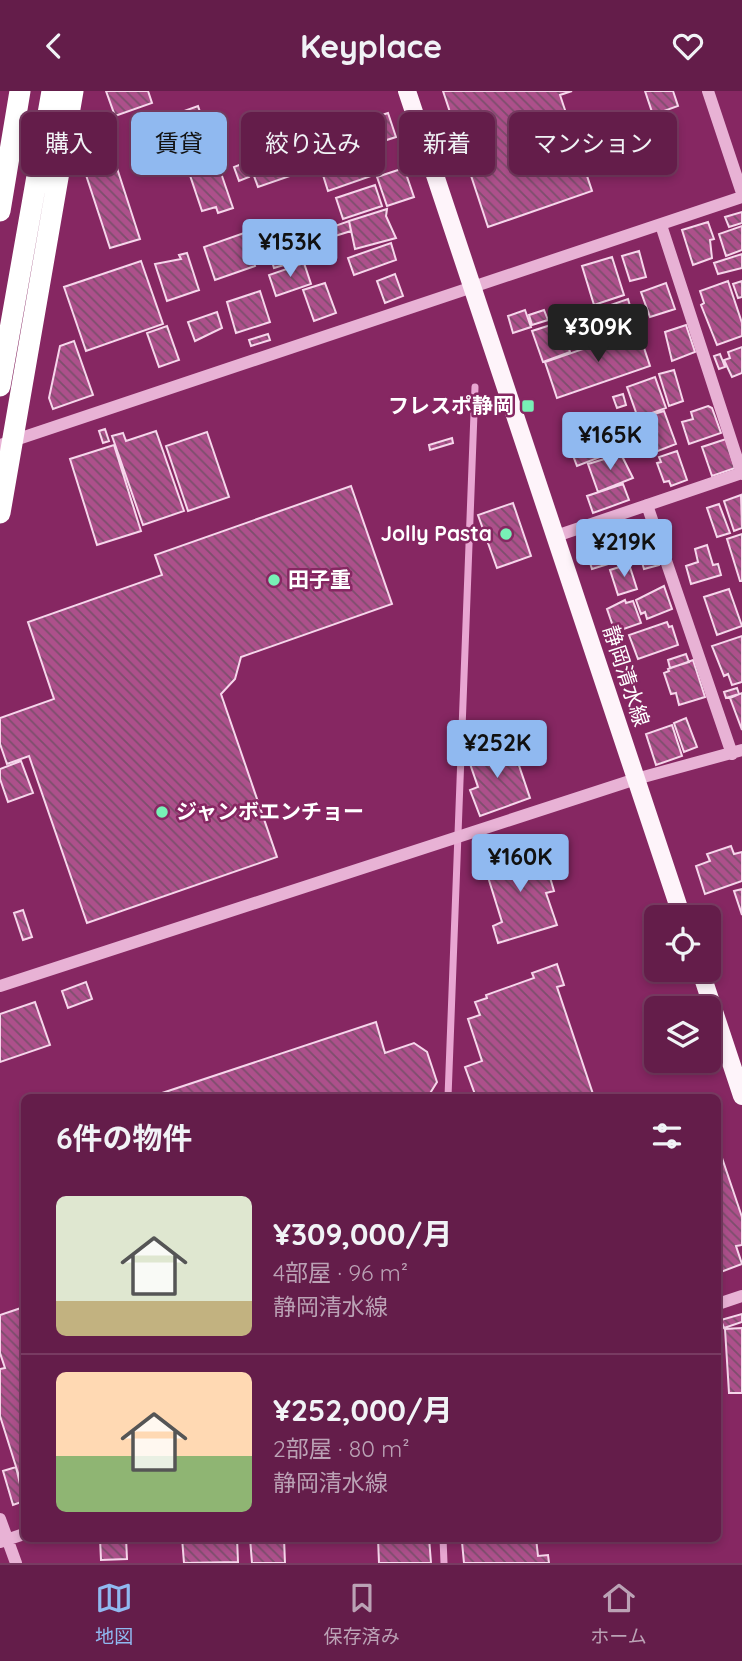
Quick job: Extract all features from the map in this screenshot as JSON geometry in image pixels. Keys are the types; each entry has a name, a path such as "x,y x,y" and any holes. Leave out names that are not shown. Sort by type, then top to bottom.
{"highway":[{"path":"0,211 20,91"},
{"path":"0,386 52,91"},
{"path":"0,513 7,442 73,91"}],"main road":[{"name":"静岡清水線","path":"407,91 678,905"},
{"path":"704,982 742,1096"}],"street":[{"path":"7,442 474,288 742,195 708,91"},
{"path":"556,536 742,473 661,225"},
{"path":"0,986 636,779 737,752 647,505"},
{"path":"721,1303 742,1296"},
{"path":"0,1519 4,1541 16,1563"},
{"path":"4,1541 21,1535"}],"building":[{"path":"106,91 148,91 152,103 117,115 117,112 114,112"},
{"path":"443,91 572,91 560,95 566,112 509,112 509,175 587,175 592,191 488,227 471,175 495,175 495,112 450,112"},
{"path":"645,91 673,91 678,106 652,112"},
{"path":"198,106 200,112 181,112"},
{"path":"388,113 396,137 385,141 385,114"},
{"path":"241,164 241,175 249,177 239,181 234,167"},
{"path":"117,168 140,239 110,248 86,175 117,175"},
{"path":"399,170 399,175 406,175 414,197 387,206 377,177"},
{"path":"190,175 222,175 233,208 218,213 216,207 202,211"},
{"path":"254,175 293,175 258,187"},
{"path":"323,175 374,175 328,191"},
{"path":"375,185 382,206 343,219 336,198"},
{"path":"387,209 386,216 396,238 355,249 349,221"},
{"path":"742,212 742,223 729,227 725,217"},
{"path":"349,221 351,231 335,236 332,227"},
{"path":"708,222 714,239 710,240 712,258 693,265 682,230"},
{"path":"271,223 277,239 262,244 256,228"},
{"path":"742,226 742,250 726,256 719,234"},
{"path":"244,233 255,266 215,280 204,247"},
{"path":"298,240 304,259 274,268 268,249"},
{"path":"391,243 396,260 354,275 348,258"},
{"path":"639,251 646,277 630,281 622,256"},
{"path":"187,253 199,290 167,301 155,264 181,259 179,255"},
{"path":"742,254 742,268 718,274 714,263"},
{"path":"612,257 624,295 594,305 582,266"},
{"path":"141,261 163,324 86,351 64,287"},
{"path":"304,263 311,284 276,296 269,275"},
{"path":"395,274 403,296 385,303 377,281"},
{"path":"728,281 742,323 742,336 717,345 701,305 704,303 700,291"},
{"path":"742,281 742,297 738,298 733,284"},
{"path":"325,283 336,313 314,321 303,290"},
{"path":"666,283 675,309 650,317 641,292"},
{"path":"260,291 270,322 236,333 227,302"},
{"path":"628,299 632,313 612,319 609,310 597,313 596,310"},
{"path":"525,310 531,327 513,333 508,316"},
{"path":"544,310 548,320 532,325 529,315"},
{"path":"217,312 222,328 195,341 188,322"},
{"path":"560,322 570,352 543,362 532,331"},
{"path":"686,325 695,352 672,361 665,332"},
{"path":"167,326 179,360 159,367 147,333"},
{"path":"638,330 650,366 557,398 545,362"},
{"path":"268,334 270,340 251,346 249,340"},
{"path":"74,341 93,395 53,409 49,398 60,346"},
{"path":"742,347 742,373 732,377 724,360 730,358 728,352"},
{"path":"720,354 725,367 719,369 714,356"},
{"path":"674,370 683,401 669,406 659,374"},
{"path":"655,377 666,408 638,418 627,387"},
{"path":"623,394 626,405 617,408 613,397"},
{"path":"708,406 712,408 721,433 689,444 682,422 693,419 691,412"},
{"path":"664,411 676,444 645,456 638,438 657,431 651,415"},
{"path":"608,425 618,450 577,466 567,440"},
{"path":"105,429 109,441 103,443 99,431"},
{"path":"156,431 184,511 143,525 112,436 123,433 126,441"},
{"path":"207,432 229,497 188,511 166,446"},
{"path":"452,438 453,443 430,450 429,445"},
{"path":"726,439 735,468 712,476 702,447"},
{"path":"114,445 141,531 97,545 70,459"},
{"path":"677,451 687,480 671,486 669,481 664,482 657,463 661,462 659,457"},
{"path":"621,454 633,478 598,492 588,464"},
{"path":"623,484 629,500 593,513 587,496"},
{"path":"351,486 392,604 241,657 235,679 221,694 277,857 87,923 29,756 7,764 0,744 0,718 54,699 28,622 162,575 155,555"},
{"path":"741,495 742,528 734,531 724,501"},
{"path":"513,503 531,556 497,568 478,515"},
{"path":"719,504 730,533 717,537 707,508"},
{"path":"645,525 653,549 626,558 618,535"},
{"path":"742,534 742,581 740,581 727,539"},
{"path":"605,538 607,545 616,543 621,560 592,569 584,544"},
{"path":"707,545 713,565 718,564 721,575 691,584 686,566 698,562 695,549"},
{"path":"656,554 659,565 644,569 641,559"},
{"path":"629,564 637,589 618,595 610,570"},
{"path":"664,586 672,609 647,619 645,612 641,614 636,600"},
{"path":"729,589 742,626 717,635 704,597"},
{"path":"625,600 626,603 633,601 641,623 615,632 607,609"},
{"path":"667,622 669,627 672,626 678,645 638,659 629,635"},
{"path":"742,636 742,682 732,685 728,674 724,676 712,646"},
{"path":"686,654 689,662 670,668 668,660"},
{"path":"693,660 705,697 679,705 676,693 671,694 664,673"},
{"path":"737,688 739,694 726,698 724,692"},
{"path":"742,693 742,730 730,698"},
{"path":"686,718 697,747 684,752 674,723"},
{"path":"672,725 682,756 656,765 646,734"},
{"path":"511,742 530,798 480,816 470,790 478,787 468,758"},
{"path":"21,761 33,793 8,802 0,779 0,769"},
{"path":"532,845 541,876 549,874 554,891 546,893 557,925 498,943 493,926 502,922 483,861"},
{"path":"731,846 734,854 742,852 742,881 705,894 696,866 710,861 707,854"},
{"path":"742,889 742,915 734,891"},
{"path":"23,910 32,937 23,940 14,913"},
{"path":"557,964 564,985 557,987 593,1094 475,1094 465,1067 482,1061 468,1019 480,1015 475,1002 487,998 486,995 534,978 532,973"},
{"path":"86,982 92,999 68,1008 62,991"},
{"path":"35,1002 50,1045 0,1062 0,1014"},
{"path":"376,1022 385,1053 414,1043 427,1052 437,1082 430,1094 159,1094"},
{"path":"721,1155 742,1217 742,1245 736,1246 742,1264 721,1272"},
{"path":"21,1308 21,1482 0,1416 0,1369 5,1368 0,1353 0,1315"},
{"path":"742,1314 742,1322 724,1328 721,1320"},
{"path":"742,1328 742,1393 729,1393 725,1329"},
{"path":"16,1467 21,1502 13,1505 3,1471"},
{"path":"100,1542 126,1542 127,1559 101,1560"},
{"path":"182,1542 237,1542 238,1562 184,1563"},
{"path":"250,1542 284,1542 285,1563 252,1563"},
{"path":"378,1542 429,1542 431,1563 379,1563"},
{"path":"462,1542 536,1542 538,1556 548,1555 549,1563 464,1563"}],"waterway":[{"path":"448,1094 475,387"},
{"path":"443,1542 444,1563"}],"place":[{"name":"フレスポ静岡","path":"528,406"},
{"name":"Jolly Pasta","path":"506,534"},
{"name":"田子重","path":"274,580"},
{"name":"ジャンボエンチョー","path":"162,812"}]}
